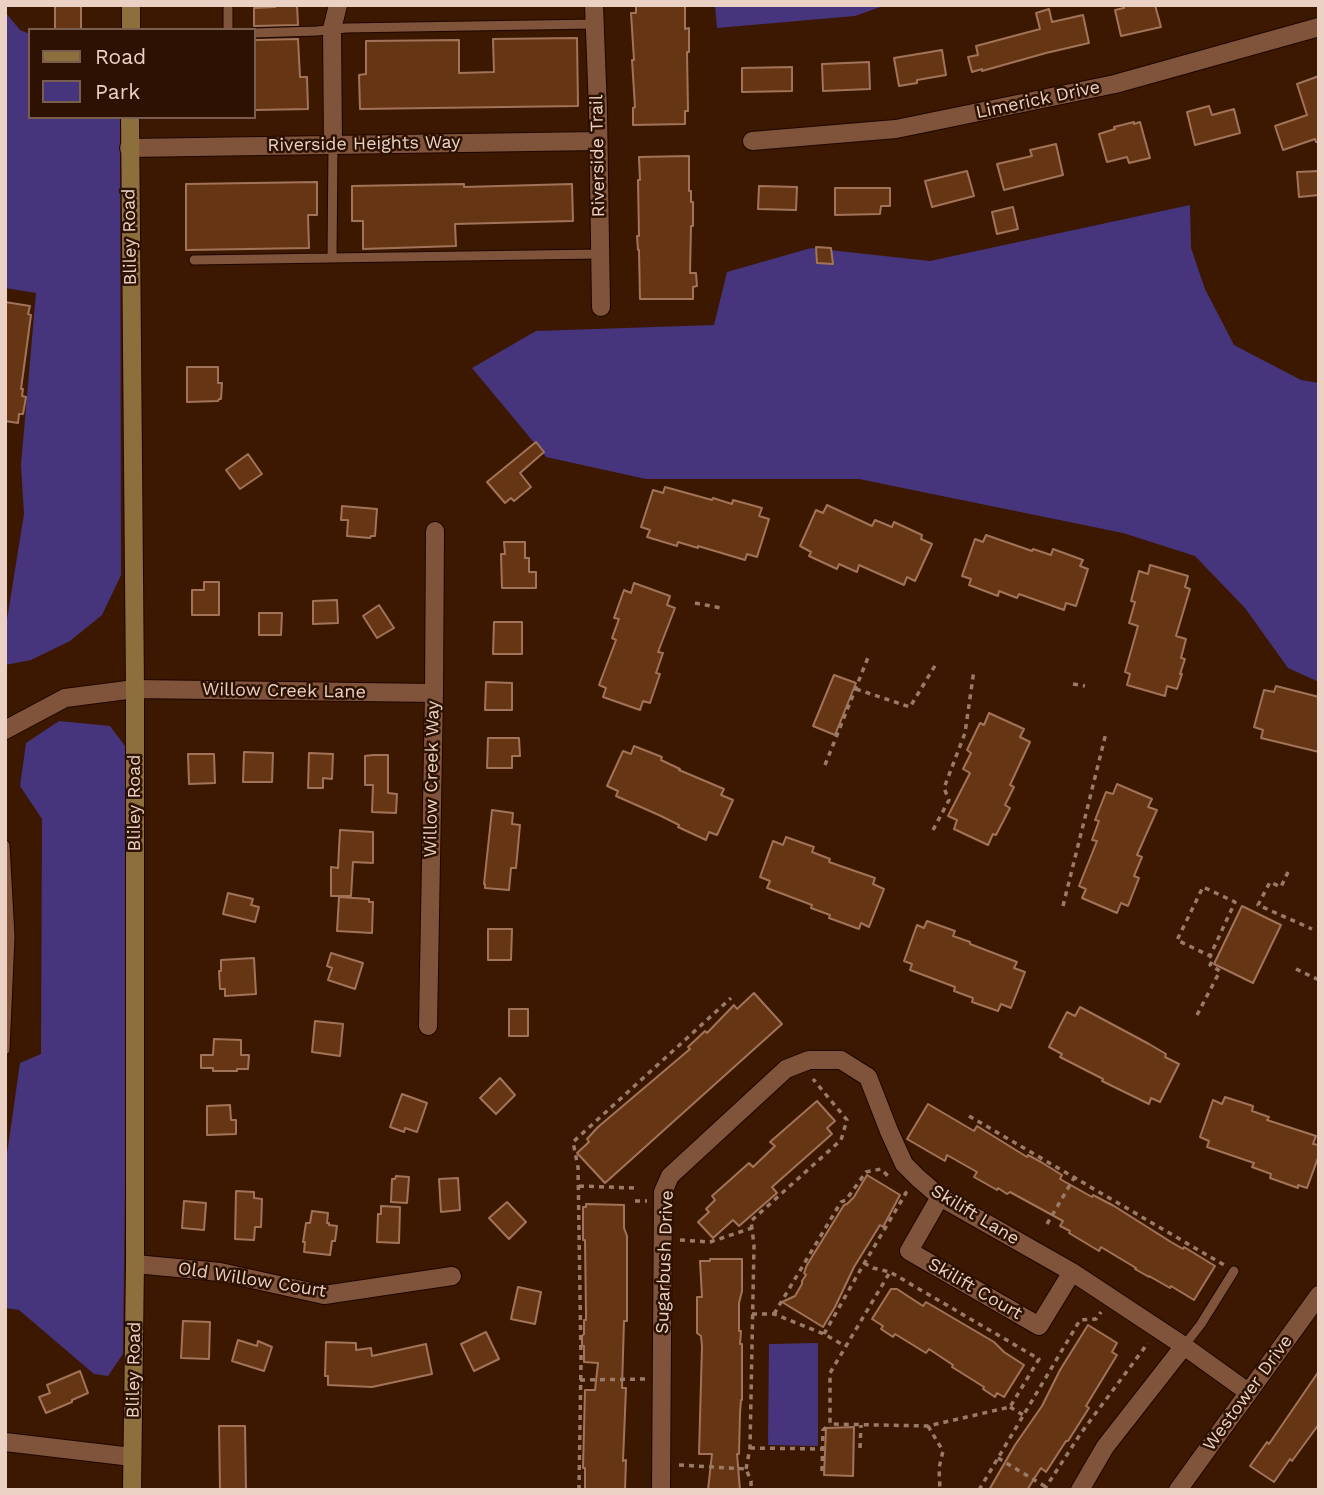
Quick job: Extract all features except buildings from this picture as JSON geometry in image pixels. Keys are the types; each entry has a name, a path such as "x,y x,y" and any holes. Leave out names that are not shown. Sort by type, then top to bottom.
{"street":[{"path":"131,5 131,28"},
{"path":"332,144 332,29 338,5"},
{"name":"Riverside Trail","path":"594,5 601,307"},
{"name":"Limerick Drive","path":"752,141 896,129 1115,84 1319,27"},
{"name":"Bliley Road","path":"130,119 135,689 135,1264 132,1490"},
{"name":"Riverside Heights Way","path":"129,148 598,141"},
{"name":"Willow Creek Way","path":"428,1026 435,531"},
{"name":"Willow Creek Lane","path":"5,730 65,698 135,689 434,694"},
{"name":"Skilift Lane","path":"809,1060 841,1060 868,1077 904,1164 940,1197 1072,1272 1248,1392"},
{"name":"Sugarbush Drive","path":"661,1490 663,1192 670,1176 786,1069 809,1060"},
{"name":"Skilift Court","path":"940,1197 909,1251 1040,1326 1072,1272"},
{"name":"Old Willow Court","path":"135,1264 220,1272 324,1294 452,1276"},
{"name":"Westower Drive","path":"1178,1490 1319,1295"},
{"path":"1080,1490 1105,1447 1184,1346"},
{"path":"5,1442 132,1457"}],"lane":[{"path":"228,5 228,28"},
{"path":"256,33 346,28 594,24"},
{"path":"332,144 332,258"},
{"path":"194,260 600,254"},
{"path":"5,845 8,937 5,1050"},
{"path":"1184,1346 1201,1324 1230,1268"}],"path":[{"path":"695,603 720,608"},
{"path":"825,765 869,655"},
{"path":"856,688 910,707 936,664"},
{"path":"933,830 949,800 944,788 965,733 974,670"},
{"path":"1073,684 1085,686"},
{"path":"1063,906 1106,733"},
{"path":"1289,872 1281,887 1270,882 1258,905 1312,929"},
{"path":"1197,1015 1220,971 1210,965 1213,960 1210,956 1177,940 1203,887 1235,902 1210,956"},
{"path":"1296,969 1319,980"},
{"path":"579,1490 579,1186 573,1142 731,998"},
{"path":"751,1490 746,1469 750,1448 754,1245 751,1221 841,1140 847,1120 813,1079"},
{"path":"969,1116 1230,1268"},
{"path":"774,1314 841,1202 846,1200 866,1171 881,1169 906,1193 824,1335"},
{"path":"1047,1224 1074,1177"},
{"path":"579,1186 634,1188"},
{"path":"690,1240 710,1242 752,1228"},
{"path":"864,1263 890,1272 1039,1359 1010,1407"},
{"path":"852,1270 858,1274"},
{"path":"830,1424 830,1373 890,1272"},
{"path":"752,1314 774,1314 845,1346"},
{"path":"979,1490 1080,1320 1096,1319"},
{"path":"998,1458 1045,1488 1081,1433 1158,1330"},
{"path":"580,1380 639,1379"},
{"path":"822,1471 823,1430 830,1424 928,1426 1010,1407 1023,1415"},
{"path":"860,1425 860,1448"},
{"path":"928,1426 943,1451 939,1468 940,1490"},
{"path":"750,1448 822,1449"},
{"path":"689,1465 746,1469"}],"green space":[{"path":"715,5 886,5 855,16 717,28"},
{"path":"5,12 20,30 28,33 28,119 120,119 121,575 102,615 70,641 31,660 5,665 5,632 24,514 21,465 36,293 5,288"},
{"path":"1190,205 1191,248 1205,289 1234,345 1301,380 1319,383 1319,682 1288,668 1245,608 1195,556 1123,533 859,479 646,479 546,457 472,368 536,331 714,325 727,272 811,248 930,261"},
{"path":"59,721 110,726 125,746 130,773 123,1354 108,1376 94,1374 19,1310 5,1308 5,1155 20,1063 41,1054 42,819 20,786 26,743"},
{"path":"818,1343 818,1446 768,1445 769,1344"}]}
